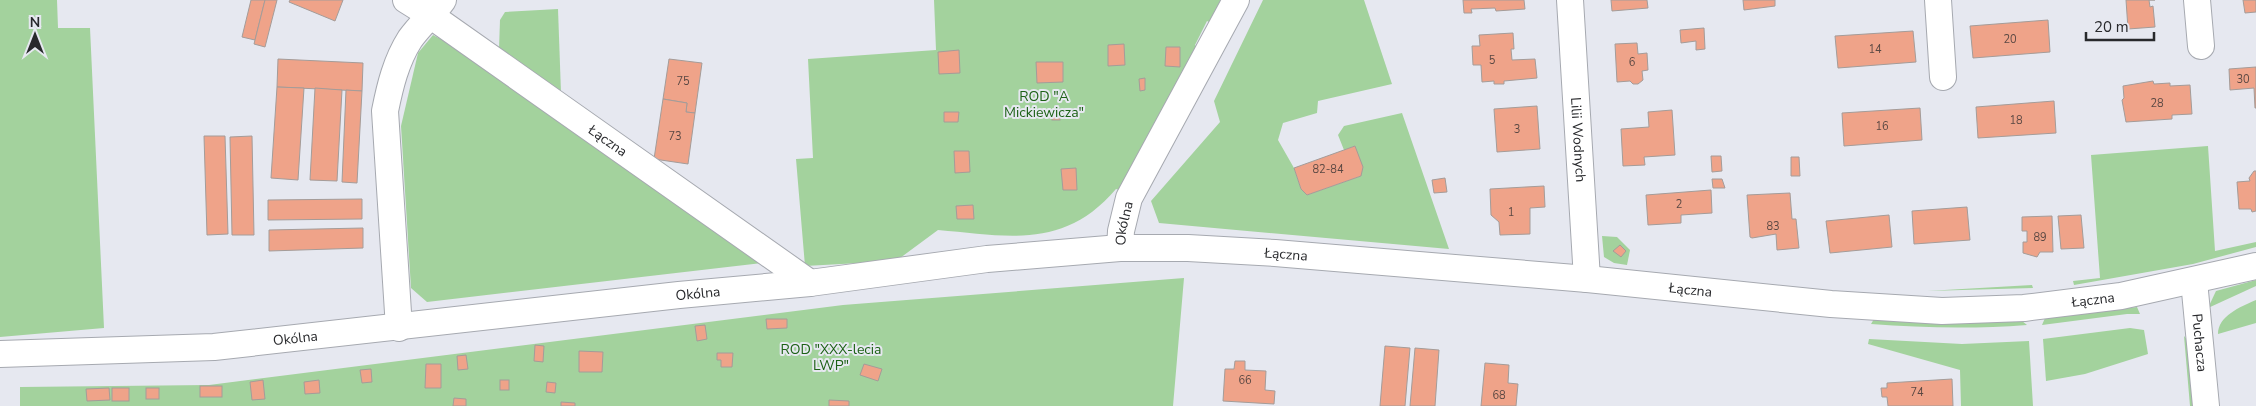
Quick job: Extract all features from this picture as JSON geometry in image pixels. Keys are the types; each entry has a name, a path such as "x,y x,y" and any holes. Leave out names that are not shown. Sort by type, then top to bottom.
{"street":[{"name":"Łączna","path":"406,0 436,8 810,283"},
{"name":"Okólna","path":"0,354 214,347 399,328 679,295 810,283 987,259 1120,248 1121,230 1129,198 1236,0"},
{"name":"Lilii Wodnych","path":"1570,0 1586,279"},
{"path":"1938,0 1943,76"},
{"path":"2197,0 2201,46"},
{"path":"399,328 385,111 389,87 398,62 411,38 436,8"},
{"name":"Łączna","path":"1120,248 1188,248 1276,252 1586,279 1831,304 1942,312 2065,304 2122,296 2256,266"},
{"name":"Puchacza","path":"2194,281 2206,406"}],"green space":[{"path":"0,0 57,0 58,28 90,28 104,328 0,337"},
{"name":"ROD \"A Mickiewicza\"","path":"934,0 1228,0 1213,24 1207,21 1195,45 1199,50 1122,191 1116,189 1096,209 1076,222 1034,235 988,235 938,230 896,261 805,266 796,159 813,158 808,59 936,50"},
{"path":"1263,0 1364,0 1392,84 1318,101 1317,113 1283,123 1278,140 1294,168 1301,189 1307,195 1361,176 1355,146 1344,150 1338,135 1344,126 1402,113 1449,249 1159,223 1151,201 1220,122 1214,101"},
{"path":"558,9 561,93 499,49 500,20 505,12"},
{"path":"433,35 486,63 762,263 427,302 411,288 401,126 418,53"},
{"path":"2208,146 2215,251 2256,242 2256,247 2193,264 2074,285 2073,281 2100,278 2091,155"},
{"path":"1602,236 1617,237 1630,250 1627,265 1614,263 1604,257"},
{"name":"ROD \"XXX-lecia LWP\"","path":"1184,278 1173,406 20,406 20,387 209,385 843,305"},
{"path":"2256,280 2256,286 2208,308 2216,291"},
{"path":"2032,285 2033,288 1927,291"},
{"path":"2256,300 2256,323 2218,334 2219,328 2226,317 2237,309"},
{"path":"2137,307 2140,314 2042,325 2045,318"},
{"path":"1874,319 2022,321 2027,325 1968,327 1871,324"},
{"path":"2130,328 2144,330 2148,354 2085,374 2046,381 2043,339"},
{"path":"2184,336 2191,344 2196,406 2190,406"},
{"path":"1869,339 1962,344 2029,341 2033,406 1961,406 1960,370 1868,344"}],"building":[{"path":"251,0 265,0 255,40 242,37"},
{"path":"265,0 277,0 265,47 254,44"},
{"path":"290,0 343,0 335,21 289,2"},
{"path":"1463,0 1524,0 1525,9 1496,11 1495,8 1471,9 1472,13 1464,13"},
{"path":"1611,0 1647,0 1648,8 1612,11"},
{"path":"1743,0 1775,0 1775,6 1744,10"},
{"path":"2126,0 2149,0 2150,7 2153,6 2155,27 2128,29"},
{"path":"2243,0 2256,0 2256,12 2245,13"},
{"path":"2048,20 2050,52 1973,58 1970,26"},
{"path":"1704,28 1705,49 1696,50 1696,41 1681,43 1680,30"},
{"path":"1913,31 1916,62 1838,68 1835,36"},
{"path":"1513,33 1514,49 1511,49 1512,60 1535,59 1537,78 1504,81 1504,84 1494,84 1494,81 1482,82 1481,65 1473,65 1472,46 1480,46 1479,35"},
{"path":"1637,43 1638,54 1647,53 1648,70 1642,71 1643,80 1638,84 1633,84 1630,81 1617,82 1615,44"},
{"path":"1124,44 1125,65 1108,66 1108,45"},
{"path":"1166,47 1180,47 1180,67 1165,66"},
{"path":"959,50 960,73 939,74 938,52"},
{"path":"278,59 363,63 362,91 277,87"},
{"path":"669,59 702,63 695,113 686,112 687,103 663,99"},
{"path":"1036,62 1063,62 1063,82 1037,83"},
{"path":"2256,67 2255,108 2254,88 2230,90 2229,69"},
{"path":"1145,78 1145,90 1140,91 1139,79"},
{"path":"2153,81 2154,84 2170,83 2170,86 2190,85 2192,114 2172,115 2172,119 2126,122 2122,100 2124,98 2123,86"},
{"path":"277,87 304,88 298,180 271,178"},
{"path":"315,88 342,90 337,181 310,180"},
{"path":"346,90 362,91 357,183 342,182"},
{"path":"663,99 687,103 686,112 695,113 688,164 654,159"},
{"path":"2054,101 2056,133 1978,138 1976,107"},
{"path":"1537,106 1540,149 1497,152 1494,109"},
{"path":"1920,108 1922,140 1844,146 1842,113"},
{"path":"1672,110 1675,155 1644,157 1645,165 1623,166 1621,129 1649,127 1648,112"},
{"path":"944,112 959,112 958,122 944,122"},
{"path":"1052,112 1060,112 1060,120 1052,120"},
{"path":"204,136 225,136 228,234 207,235"},
{"path":"252,136 254,235 232,235 230,137"},
{"path":"1355,146 1363,167 1361,176 1307,195 1301,189 1294,168"},
{"path":"954,151 969,151 970,172 955,173"},
{"path":"1711,156 1721,156 1722,171 1712,172"},
{"path":"1791,157 1799,157 1800,176 1791,176"},
{"path":"1076,168 1077,190 1063,190 1061,169"},
{"path":"2256,171 2256,211 2252,212 2251,209 2239,209 2237,182 2250,181 2249,178"},
{"path":"1445,178 1447,192 1434,193 1432,180"},
{"path":"1712,179 1722,179 1725,188 1713,188"},
{"path":"1544,186 1545,207 1530,208 1530,234 1500,235 1499,222 1491,215 1490,189"},
{"path":"1711,190 1712,213 1681,215 1681,223 1648,225 1646,195"},
{"path":"1790,193 1792,219 1796,219 1799,248 1777,250 1776,234 1750,237 1747,195"},
{"path":"362,199 362,219 268,220 268,200"},
{"path":"973,205 974,219 957,219 956,206"},
{"path":"1967,207 1970,240 1914,244 1912,211"},
{"path":"1889,215 1892,247 1830,253 1826,221"},
{"path":"2081,215 2084,248 2061,249 2058,216"},
{"path":"2052,216 2053,252 2040,252 2037,257 2023,253 2023,242 2027,242 2027,231 2022,231 2022,217"},
{"path":"363,228 363,248 269,251 269,230"},
{"path":"1620,245 1626,251 1621,257 1613,251"},
{"path":"766,319 787,319 787,328 767,329"},
{"path":"705,325 707,339 697,341 695,326"},
{"path":"535,345 544,346 543,362 534,361"},
{"path":"1385,346 1410,348 1405,406 1380,406"},
{"path":"1415,348 1439,350 1435,406 1410,406"},
{"path":"579,351 603,352 602,372 579,372"},
{"path":"717,353 733,353 732,367 721,367 721,360 717,360"},
{"path":"466,355 468,369 458,370 457,356"},
{"path":"1235,361 1245,361 1245,370 1266,371 1265,390 1275,391 1274,404 1223,401 1225,369 1234,369"},
{"path":"1485,363 1509,365 1508,383 1518,384 1516,406 1481,406"},
{"path":"426,364 441,364 441,388 425,388"},
{"path":"864,364 882,369 878,381 860,375"},
{"path":"371,369 372,382 362,383 360,370"},
{"path":"1952,379 1953,406 1888,406 1887,397 1882,397 1881,388 1887,388 1887,383"},
{"path":"263,380 265,399 252,400 250,382"},
{"path":"319,380 320,393 305,394 304,382"},
{"path":"500,380 509,380 509,390 500,390"},
{"path":"547,382 556,383 555,393 546,392"},
{"path":"200,386 222,386 222,397 200,397"},
{"path":"109,388 110,400 87,401 86,389"},
{"path":"112,388 129,388 129,401 112,401"},
{"path":"146,388 159,388 159,399 146,399"},
{"path":"454,398 466,399 466,406 453,406"},
{"path":"829,400 849,401 849,406 829,406"},
{"path":"561,402 575,403 575,406 561,406"}]}
